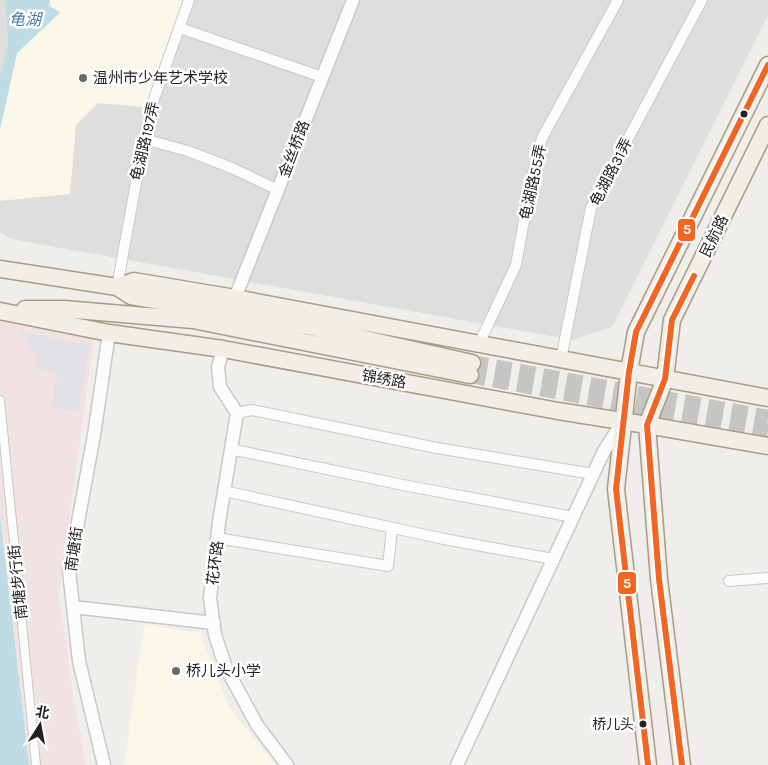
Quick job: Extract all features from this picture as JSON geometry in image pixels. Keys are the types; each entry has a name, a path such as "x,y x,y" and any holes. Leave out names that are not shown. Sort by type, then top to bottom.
{"main road":[{"name":"民航路","path":"648,765 616,489 629,372 636,332 768,65"},
{"name":"民航路","path":"647,425 665,378 672,320 768,125"},
{"name":"锦绣路","path":"0,269 118,287 131,296 307,326 471,369 193,320 64,309 0,310"},
{"name":"锦绣路","path":"118,287 134,281 235,298 768,398"},
{"name":"锦绣路","path":"0,310 109,333 223,349 558,411 768,446"},
{"path":"647,425 659,579 682,765"}],"street":[{"name":"龟湖路197弄","path":"118,287 144,138 154,99 189,0"},
{"name":"金丝桥路","path":"235,298 353,0"},
{"name":"龟湖路55弄","path":"479,344 516,265 531,182 542,138 618,0"},
{"name":"龟湖路31弄","path":"561,359 591,208 702,0"},
{"path":"180,28 322,77"},
{"path":"144,138 223,164 278,190"},
{"name":"南塘街","path":"104,765 79,661 69,571 94,434 109,333"},
{"path":"223,349 218,367 220,387 237,413 252,410 437,448 593,474"},
{"name":"南塘步行街","path":"0,400 36,765"},
{"name":"花环路","path":"237,413 230,449 210,598 216,635 226,668 257,725 287,765"},
{"path":"457,765 604,451 623,421"},
{"path":"230,449 573,518"},
{"path":"224,492 444,539 553,559"},
{"path":"218,538 388,566 392,528"},
{"path":"729,581 768,578"},
{"path":"73,607 214,623"}],"shaded area":[{"path":"0,0 5,0 8,43 0,76"},
{"path":"50,0 768,0 768,15 612,327 573,340 11,239 0,232 0,129 17,53 60,12"},
{"name":"温州市少年艺术学校","path":"50,0 183,0 145,107 98,103 76,125 70,194 0,201 0,129 17,53 60,13 49,6"},
{"path":"0,320 30,323 94,338 59,594 73,693 86,765 29,765 0,515"},
{"path":"19,331 90,345 78,412 51,406 58,374 35,369 37,357"},
{"name":"桥儿头小学","path":"144,624 200,633 230,709 276,765 124,765"}],"water":[{"name":"龟湖","path":"5,0 50,0 49,6 60,12 17,53 0,129 0,76 8,43"},
{"path":"0,515 26,739 29,765 0,765"}],"tunnel":[{"path":"472,363 768,418"},
{"path":"470,375 768,431"}],"transit line":[{"name":"5","path":"648,765 616,489 629,372 636,332 768,65"},
{"name":"5","path":"682,765 659,579 647,425 665,379 672,320 694,276"}],"place":[{"name":"温州市少年艺术学校","path":"83,78"},
{"name":"桥儿头小学","path":"176,671"},
{"name":"桥儿头","path":"643,724"}]}
